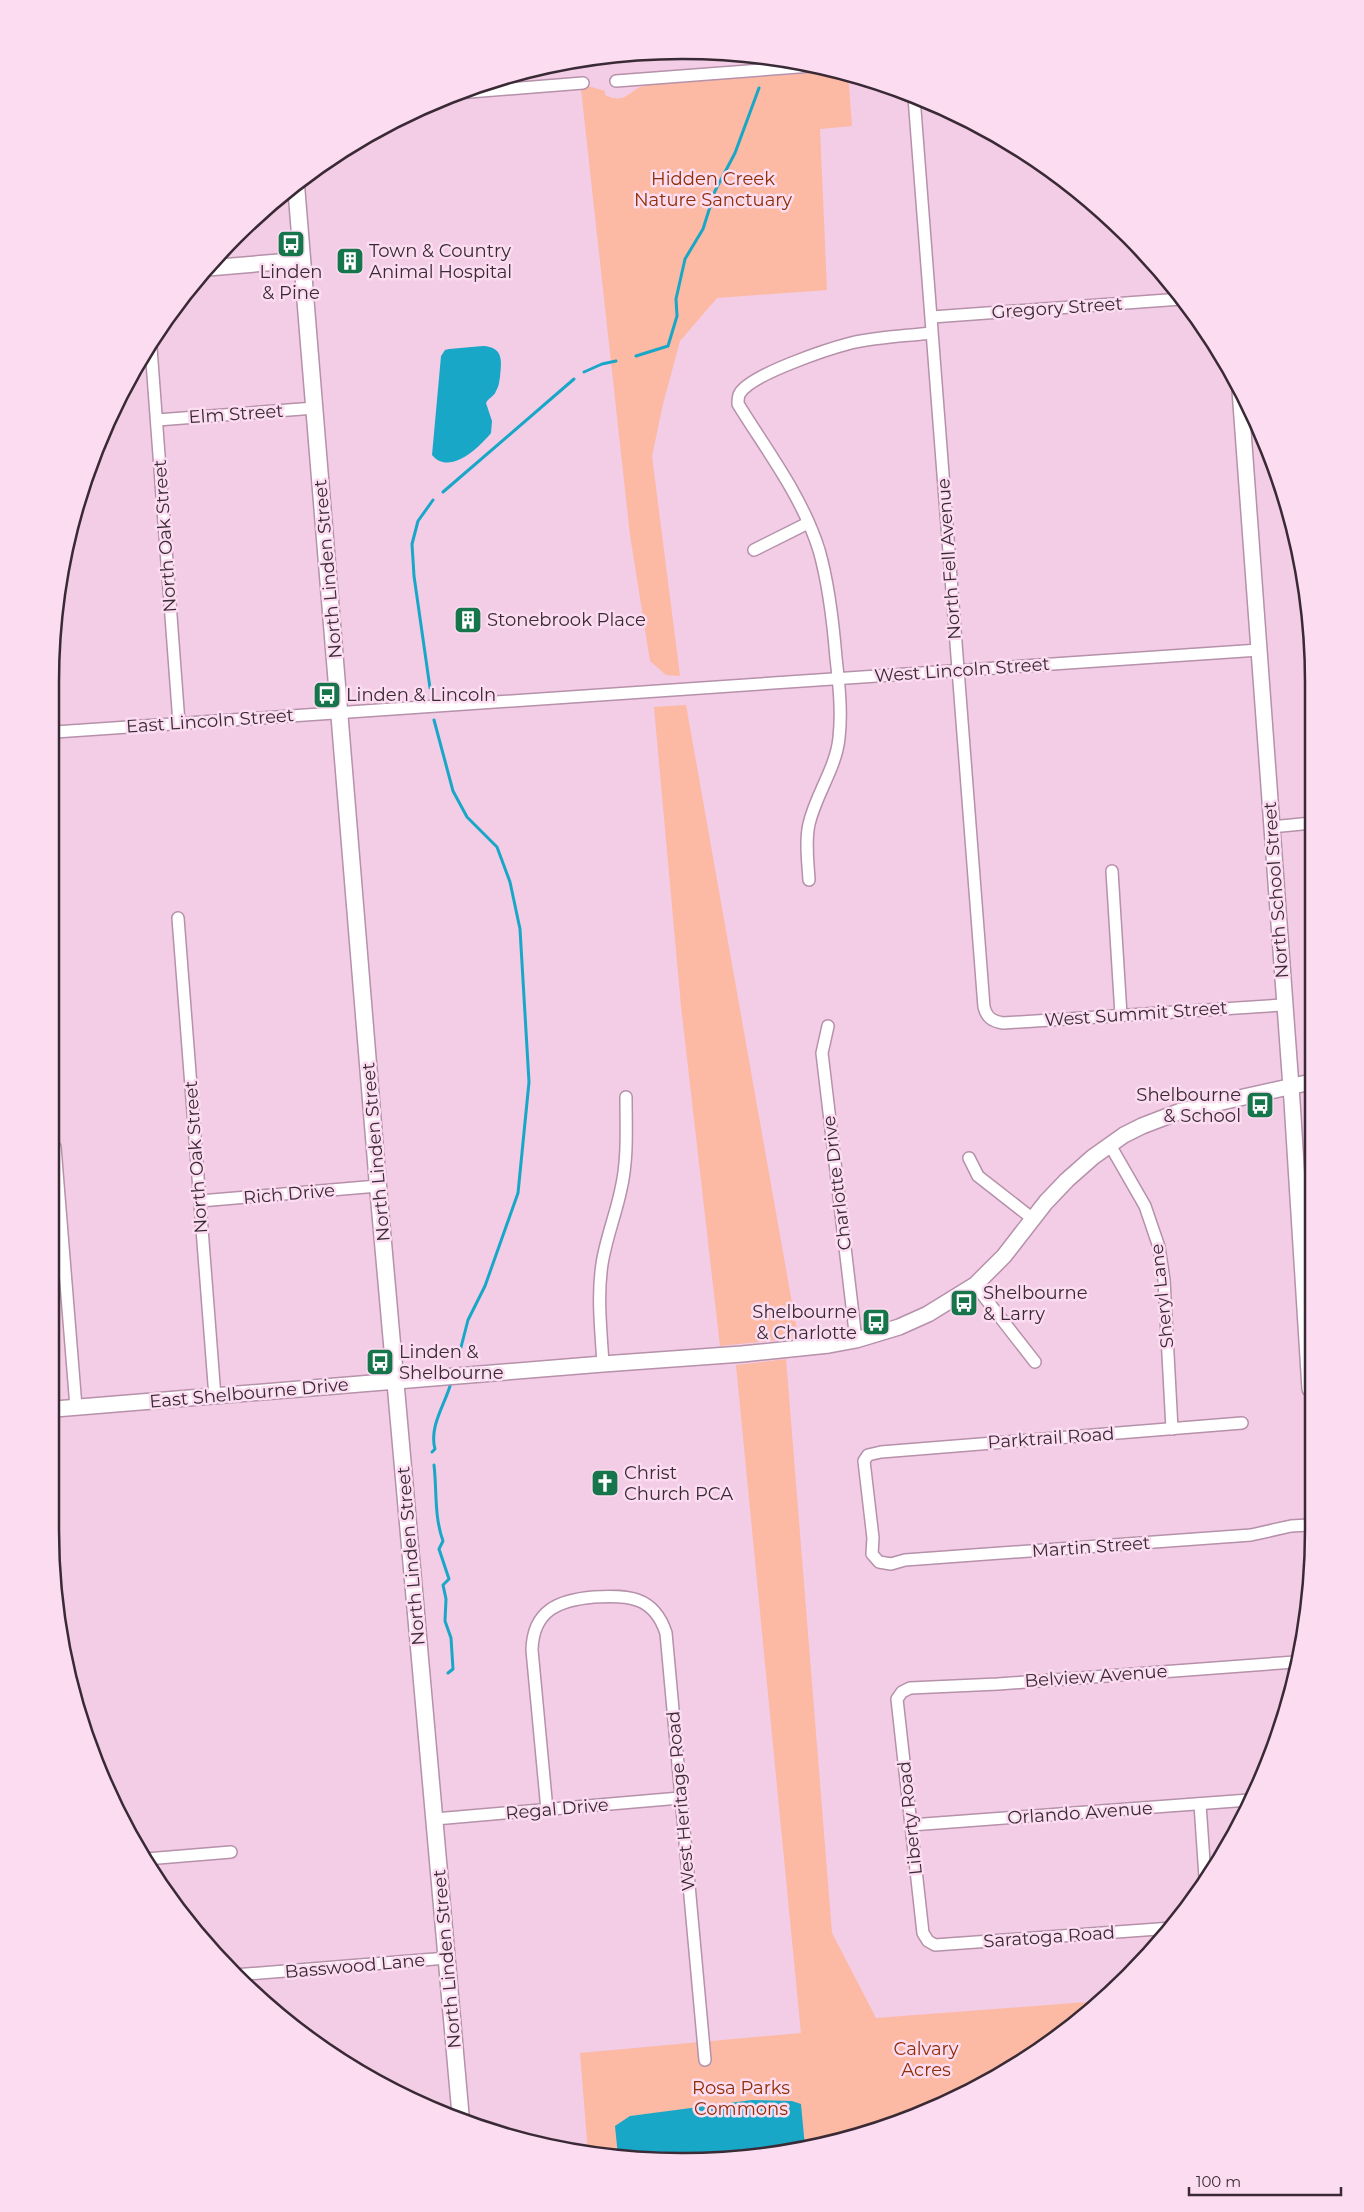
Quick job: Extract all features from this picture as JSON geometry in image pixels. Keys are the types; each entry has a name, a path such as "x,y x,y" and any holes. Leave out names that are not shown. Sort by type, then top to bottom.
{"main road":[{"name":"North Linden Street","path":"297,193 378,1186 460,2112"}],"street":[{"path":"616,81 786,68"},
{"path":"486,91 582,83"},
{"name":"North Fell Avenue","path":"915,104 984,1007 990,1019"},
{"path":"216,267 302,260"},
{"name":"Gregory Street","path":"932,317 1173,300"},
{"path":"809,880 807,841 809,824 831,768 839,739 838,678 830,596 818,548 808,523 767,447 738,404 741,391 757,380 788,364 822,351 853,343 932,333"},
{"name":"North Oak Street","path":"152,355 179,723"},
{"name":"North School Street","path":"1241,406 1283,1005 1291,1087 1305,1310"},
{"name":"Elm Street","path":"156,420 314,408"},
{"path":"754,550 808,523"},
{"name":"West Lincoln Street","path":"664,690 1259,650"},
{"name":"East Lincoln Street","path":"59,732 664,690"},
{"path":"1271,827 1305,825"},
{"path":"1112,871 1120,1015"},
{"name":"North Oak Street","path":"178,918 215,1397"},
{"name":"West Summit Street","path":"990,1019 1003,1023 1283,1005"},
{"name":"Charlotte Drive","path":"828,1026 822,1053 856,1340"},
{"path":"1291,1087 1305,1084"},
{"name":"East Shelbourne Drive","path":"59,1409 742,1354 829,1346 856,1340 899,1327 930,1313 975,1284 1004,1256 1067,1180 1093,1157 1142,1126 1181,1111 1291,1087"},
{"path":"603,1364 600,1279 605,1248 624,1176 627,1140 626,1097"},
{"name":"Sheryl Lane","path":"1110,1145 1145,1206 1159,1247 1164,1280 1172,1428"},
{"path":"969,1158 978,1176 1033,1219"},
{"name":"Rich Drive","path":"200,1201 378,1186"},
{"path":"59,1197 76,1407"},
{"path":"975,1284 1035,1362"},
{"name":"Parktrail Road","path":"875,1557 872,1554 873,1538 864,1461 868,1455 881,1452 1242,1422"},
{"name":"Martin Street","path":"875,1557 879,1562 891,1564 905,1560 1251,1535 1291,1526 1305,1525"},
{"name":"West Heritage Road","path":"547,1810 532,1650 534,1635 545,1614 556,1604 571,1599 592,1597 617,1596 637,1599 655,1613 666,1633 705,2060"},
{"name":"Belview Avenue","path":"900,1695 910,1688 998,1684 1291,1662"},
{"name":"Liberty Road","path":"900,1695 897,1703 923,1934 928,1941"},
{"name":"Regal Drive","path":"435,1819 680,1798"},
{"name":"Orlando Avenue","path":"911,1825 1244,1800"},
{"path":"1200,1804 1204,1869"},
{"path":"153,1858 231,1852"},
{"name":"Saratoga Road","path":"928,1941 935,1945 1161,1929"},
{"name":"Basswood Lane","path":"244,1974 447,1958"}],"green space":[{"name":"Hidden Creek Nature Sanctuary","path":"813,73 849,82 852,126 820,129 827,290 717,298 680,341 663,404 652,456 680,676 666,675 650,661 630,535 581,89 588,86 605,91 605,95 623,98 640,87 657,84"},
{"path":"686,705 797,1338 720,1346 681,1006 654,707"},
{"path":"786,1359 832,1933 876,2018 1089,2002 1028,2048 994,2070 921,2106 843,2132 763,2148 723,2152 641,2152 587,2146 580,2053 801,2033 736,1365"}],"water":[{"path":"490,347 498,352 501,360 498,386 494,395 486,403 492,421 491,433 479,446 463,458 447,463 439,461 432,455 441,356 445,350 449,349"},
{"path":"752,2100 792,2101 801,2104 804,2141 723,2152 682,2153 617,2150 615,2126 630,2116"}],"waterway":[{"path":"636,356 668,346 677,316 676,299 685,259 703,229 715,191 735,153 759,88"},
{"path":"584,372 602,364 616,361"},
{"path":"443,492 574,379"},
{"path":"430,688 414,576 412,544 418,521 433,500"},
{"path":"434,720 453,791 467,817 497,847 510,882 520,929 529,1082 518,1193 485,1286 468,1320 459,1355"},
{"path":"432,1452 435,1449 434,1433 438,1417 450,1386"},
{"path":"434,1465 437,1513 443,1541 439,1549 449,1579 443,1585 446,1599 445,1621 451,1638 453,1669 448,1673"}],"place":[{"name":"Linden & Pine","path":"291,244"},
{"name":"Town & Country Animal Hospital","path":"350,261"},
{"name":"Stonebrook Place","path":"468,620"},
{"name":"Linden & Lincoln","path":"327,695"},
{"name":"Shelbourne & School","path":"1260,1105"},
{"name":"Shelbourne & Larry","path":"964,1303"},
{"name":"Shelbourne & Charlotte","path":"876,1322"},
{"name":"Linden & Shelbourne","path":"380,1362"},
{"name":"Christ Church PCA","path":"605,1483"}],"park label":[{"name":"Calvary Acres","path":"926,2059"},
{"name":"Rosa Parks Commons","path":"741,2098"}]}
